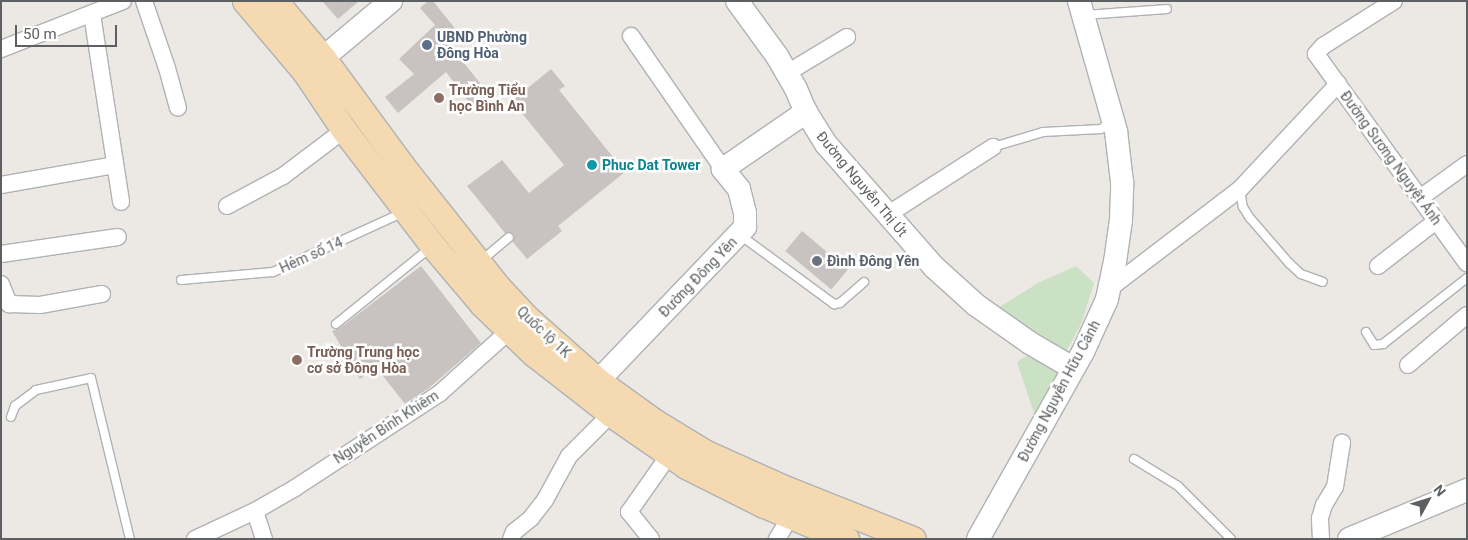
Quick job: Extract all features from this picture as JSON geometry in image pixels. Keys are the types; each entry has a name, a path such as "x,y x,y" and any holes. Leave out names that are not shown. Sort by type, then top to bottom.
{"main road":[{"name":"Quốc lộ 1K","path":"245,1 314,65 402,167 479,263 534,354 611,414 669,455 712,479 791,516 813,533 846,539"},
{"name":"Quốc lộ 1K","path":"275,1 314,65 344,130 433,246 517,324 655,422 706,453 782,487 913,539"}],"street":[{"path":"1,48 123,1"},
{"path":"144,1 167,68 178,108"},
{"path":"314,65 391,1"},
{"name":"Đường Nguyễn Thị Út","path":"737,1 787,73 806,112 826,144 934,267 960,292 1030,343 1073,368"},
{"name":"Đường Sương Nguyệt Ánh","path":"1394,1 1323,46 1316,54 1467,263"},
{"name":"Đường Nguyễn Hữu Cảnh","path":"978,539 1083,352 1109,289 1121,210 1122,182 1114,119 1081,8"},
{"path":"92,14 120,202"},
{"path":"631,36 723,169 806,112"},
{"path":"787,73 848,37"},
{"path":"1109,289 1240,189 1338,84"},
{"path":"227,206 283,176 344,130"},
{"path":"887,215 993,147"},
{"path":"1420,198 1467,164"},
{"path":"1,185 114,165"},
{"name":"Đường Đông Yên","path":"598,381 745,226 739,190 723,169"},
{"path":"1378,266 1436,221"},
{"path":"1,254 118,237"},
{"path":"1,284 9,304 40,305 102,294"},
{"path":"1408,365 1467,315"},
{"name":"Nguyễn Bỉnh Khiêm","path":"195,539 255,511 294,488 440,393 517,324"},
{"path":"511,539 514,532 531,518 545,500 569,456 611,414"},
{"path":"1321,539 1320,518 1324,505 1335,487 1342,443"},
{"path":"651,539 629,512 669,455"},
{"path":"1348,539 1467,490"},
{"path":"255,511 264,539"},
{"path":"776,539 791,516"}],"lane":[{"path":"1081,8 1167,9"},
{"path":"993,147 1043,132 1101,129 1114,119"},
{"path":"1240,189 1243,207 1250,218 1301,274 1323,282"},
{"name":"Hẻm số 14","path":"181,280 273,272 406,211"},
{"path":"739,234 834,304 840,303 864,282"},
{"path":"479,263 509,236"},
{"path":"336,324 433,246"},
{"path":"1366,332 1374,345 1383,344 1467,278"},
{"path":"11,417 15,406 36,390 92,378 130,539"},
{"path":"1134,459 1178,486 1231,539"}],"green space":[{"path":"1076,266 1094,283 1081,324 1065,354 998,308 1038,283"},
{"path":"1032,352 1062,371 1034,413 1017,362"}],"building":[{"path":"322,1 359,1 338,19"},
{"path":"428,1 433,1 457,31 446,40 494,101 478,114 446,72 398,113 385,97 414,74 399,59 435,25 420,8"},
{"name":"Phuc Dat Tower","path":"551,69 565,86 559,90 625,172 558,226 562,231 527,259 512,241 514,234 505,233 467,186 502,160 529,193 564,165 512,101"},
{"name":"Đình Đông Yên","path":"802,231 848,270 831,289 785,251"},
{"path":"421,266 481,343 429,388 405,404 376,367 360,379 332,331 340,328"}],"place":[{"name":"UBND Phường Đông Hòa","path":"427,45"},
{"name":"Trường Tiểu học Bình An","path":"439,98"},
{"name":"Phuc Dat Tower","path":"592,165"},
{"name":"Đình Đông Yên","path":"817,261"},
{"name":"Trường Trung học cơ sở Đông Hòa","path":"297,360"}]}
